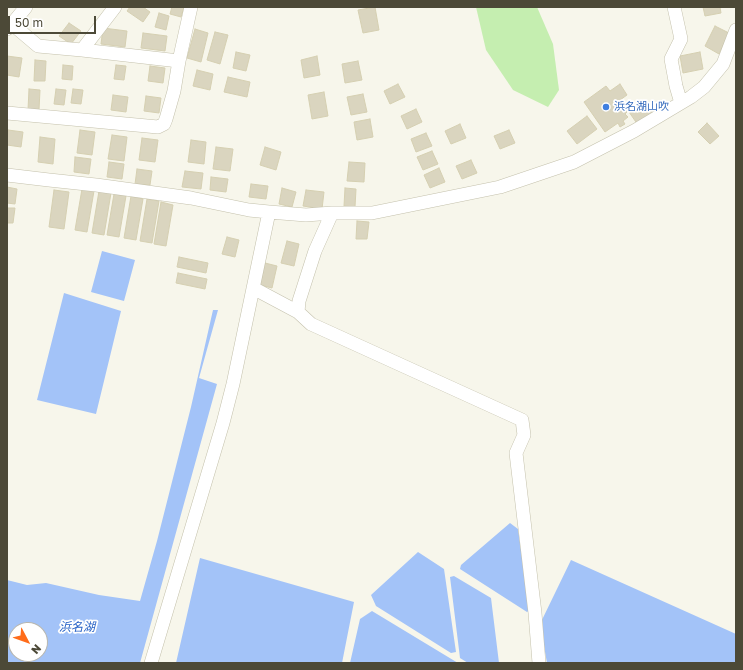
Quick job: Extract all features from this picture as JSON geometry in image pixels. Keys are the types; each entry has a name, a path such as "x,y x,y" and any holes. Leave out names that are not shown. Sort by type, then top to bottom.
{"street":[{"path":"26,7 10,26 38,46 179,61"},
{"path":"82,50 115,7"},
{"path":"7,113 158,127 164,124 174,90 191,7"},
{"path":"674,7 682,39 671,59 681,103"},
{"path":"7,175 191,198 249,210 306,215 332,213 372,213 500,187 574,162 634,131 691,97 704,87 723,64 736,30"},
{"path":"151,663 223,423 233,384 269,212"},
{"path":"298,312 299,301 315,251 332,213"},
{"path":"253,288 298,312 311,324 522,420 524,435 516,453 535,613 539,663"}],"green space":[{"path":"476,7 537,7 553,44 559,90 548,107 513,90 486,50"}],"water":[{"path":"102,251 135,260 124,301 91,292"},
{"path":"64,293 121,311 96,414 37,400"},
{"name":"浜名湖","path":"213,310 218,310 199,378 217,384 140,663 7,663 7,580 27,585 46,583 99,595 140,601 191,407"},
{"path":"510,523 518,529 530,610 527,612 460,569 461,565"},
{"path":"418,552 444,569 456,652 451,653 376,606 371,595"},
{"path":"200,558 354,602 342,663 176,663"},
{"path":"571,560 736,634 736,663 547,663 540,624"},
{"path":"454,576 491,598 499,663 468,663 460,658 450,577"},
{"path":"372,611 458,663 350,663 360,619"}],"building":[{"path":"130,7 143,7 150,12 143,22 127,11"},
{"path":"172,7 184,7 181,17 170,14"},
{"path":"375,7 379,30 363,33 358,10"},
{"path":"703,7 720,7 721,13 705,16"},
{"path":"159,13 169,16 166,30 155,27"},
{"path":"69,23 81,31 71,44 59,36"},
{"path":"715,26 729,33 719,54 705,46"},
{"path":"103,28 127,31 125,47 101,44"},
{"path":"195,29 208,33 201,62 187,58"},
{"path":"215,32 228,35 220,64 207,60"},
{"path":"143,33 167,36 165,51 141,48"},
{"path":"236,52 250,55 246,71 233,68"},
{"path":"700,52 703,69 683,73 680,56"},
{"path":"7,56 22,58 19,77 7,75"},
{"path":"317,56 320,75 304,78 301,60"},
{"path":"35,60 46,61 45,81 34,81"},
{"path":"358,61 362,80 345,83 342,64"},
{"path":"63,65 73,66 72,80 62,79"},
{"path":"116,65 126,66 124,80 114,79"},
{"path":"150,66 165,68 163,83 148,81"},
{"path":"197,70 213,74 210,90 193,86"},
{"path":"228,77 250,82 247,97 224,92"},
{"path":"398,84 405,97 390,104 384,91"},
{"name":"浜名湖山吹","path":"620,84 627,95 620,100 628,111 625,114 628,117 623,121 625,124 620,127 618,123 605,132 584,102 606,86 610,91"},
{"path":"29,89 40,90 39,110 28,110"},
{"path":"56,89 66,90 64,105 54,104"},
{"path":"73,89 83,90 81,104 71,103"},
{"path":"324,92 328,116 312,119 308,95"},
{"path":"363,94 367,112 351,115 347,97"},
{"path":"113,95 128,97 126,112 111,110"},
{"path":"146,96 161,98 159,113 144,111"},
{"path":"646,101 654,113 638,125 629,112"},
{"path":"416,109 422,122 407,129 401,116"},
{"path":"587,116 597,129 577,144 567,131"},
{"path":"370,119 373,137 357,140 354,122"},
{"path":"707,123 719,136 710,144 698,132"},
{"path":"460,124 466,138 451,144 445,131"},
{"path":"8,130 23,132 21,147 7,145"},
{"path":"80,130 95,132 92,155 77,153"},
{"path":"509,130 515,143 500,149 494,136"},
{"path":"426,133 432,146 416,152 411,139"},
{"path":"112,135 127,137 124,161 108,159"},
{"path":"40,137 55,139 53,164 38,162"},
{"path":"142,138 158,140 155,162 139,160"},
{"path":"191,140 206,142 204,164 188,162"},
{"path":"216,147 233,149 230,171 213,169"},
{"path":"265,147 281,152 276,170 260,165"},
{"path":"432,151 438,164 423,170 417,157"},
{"path":"75,157 91,159 89,174 74,172"},
{"path":"471,160 477,173 462,179 456,166"},
{"path":"109,162 124,164 122,179 107,177"},
{"path":"349,162 365,163 364,182 347,181"},
{"path":"439,168 445,182 430,188 424,175"},
{"path":"137,169 152,171 150,185 135,184"},
{"path":"185,171 203,173 201,189 182,187"},
{"path":"211,177 228,179 226,192 210,190"},
{"path":"251,184 268,186 266,199 249,197"},
{"path":"7,187 17,189 15,204 7,203"},
{"path":"282,188 296,192 292,207 279,204"},
{"path":"345,188 356,189 355,207 344,206"},
{"path":"82,189 94,191 87,232 75,230"},
{"path":"54,190 69,192 64,229 49,227"},
{"path":"306,190 324,192 322,209 303,206"},
{"path":"99,191 111,193 104,235 92,233"},
{"path":"114,194 126,196 119,237 107,235"},
{"path":"131,196 143,199 136,240 124,238"},
{"path":"147,199 159,201 152,243 140,241"},
{"path":"161,202 173,205 166,246 154,244"},
{"path":"7,208 15,208 13,223 7,223"},
{"path":"357,221 369,222 367,239 356,239"},
{"path":"227,237 239,240 235,257 222,254"},
{"path":"287,241 299,244 294,266 281,263"},
{"path":"179,257 208,263 206,273 177,267"},
{"path":"265,263 277,266 272,288 260,285"},
{"path":"178,273 207,279 205,289 176,283"}],"place":[{"name":"浜名湖山吹","path":"606,107"}]}
